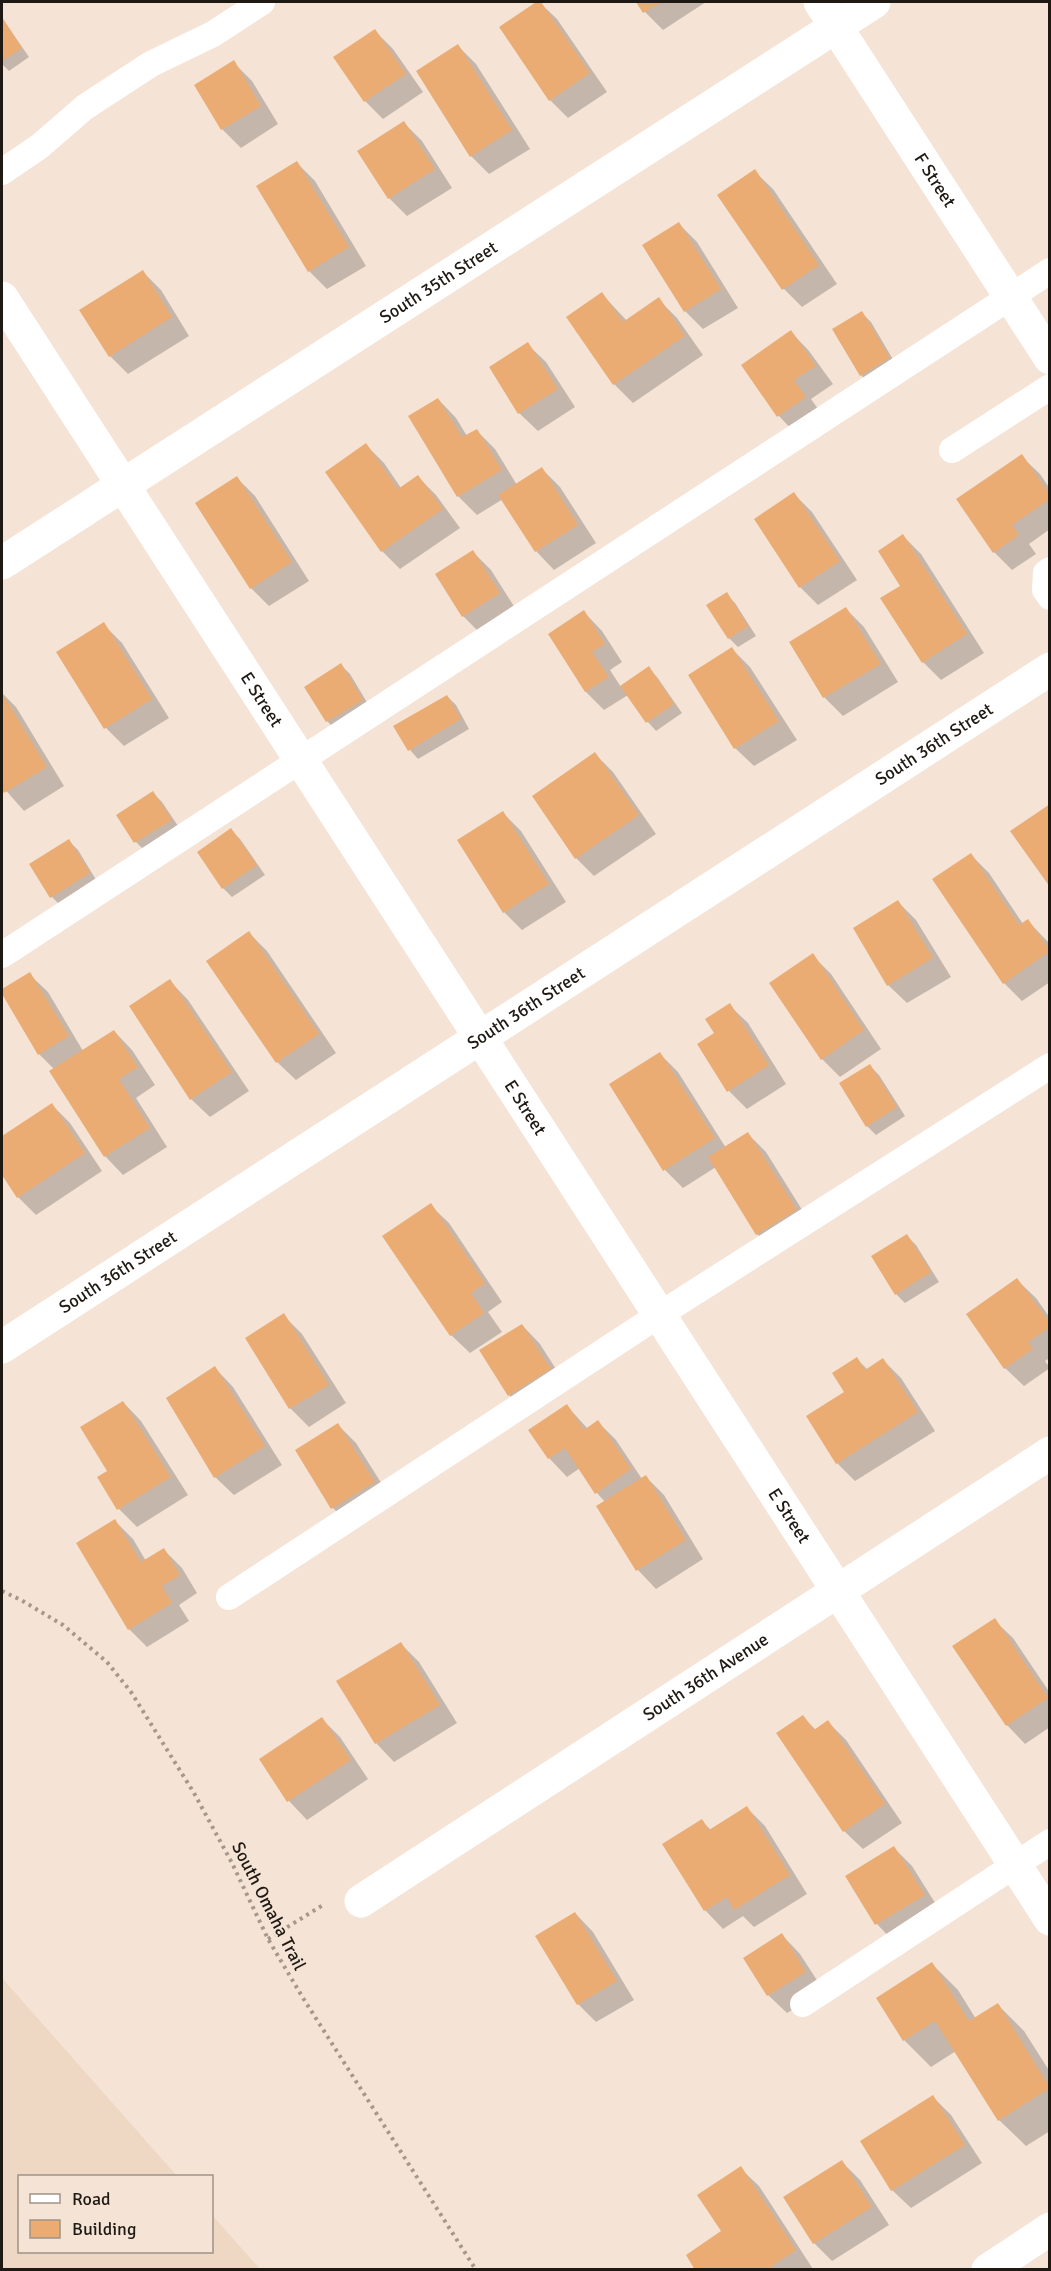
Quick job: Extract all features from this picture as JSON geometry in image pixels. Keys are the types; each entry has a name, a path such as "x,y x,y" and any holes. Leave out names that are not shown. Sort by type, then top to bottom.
{"street":[{"name":"South 35th Street","path":"2,563 828,14 874,2"},
{"name":"F Street","path":"828,14 1050,358"},
{"name":"E Street","path":"2,298 1050,1918"},
{"name":"South 36th Street","path":"2,1347 1050,669"},
{"name":"South 36th Avenue","path":"361,1901 1050,1454"},
{"path":"988,2270 1050,2229"}],"lane":[{"path":"2,172 40,146 85,107 151,63 213,34 262,2"},
{"path":"2,955 1050,271"},
{"path":"952,450 1050,387"},
{"path":"1050,570 1046,573 1045,590 1050,597"},
{"path":"230,1598 659,1316 1050,1066"},
{"path":"803,2004 1050,1842"}],"path":[{"name":"South Omaha Trail","path":"2,1591 63,1625 107,1662 131,1692 194,1793 232,1863 268,1939 303,1998 476,2270"},
{"path":"268,1939 324,1904 361,1901"}],"shaded area":[{"path":"2,1978 176,2175 18,2175 18,2253 213,2253 213,2216 260,2269 2,2269"}],"building":[{"path":"536,2 541,2 590,73 549,101 499,27"},
{"path":"636,2 661,2 643,13"},
{"path":"2,17 22,48 2,61"},
{"path":"375,29 406,74 364,102 333,57"},
{"path":"458,44 512,130 470,157 416,71"},
{"path":"234,60 261,106 221,130 194,85"},
{"path":"404,121 435,169 388,199 357,151"},
{"path":"297,161 349,247 308,272 256,186"},
{"path":"755,169 819,265 782,290 717,195"},
{"path":"679,222 721,289 684,312 642,245"},
{"path":"143,270 172,317 109,357 79,310"},
{"path":"602,292 623,322 659,297 685,336 613,385 566,317"},
{"path":"862,311 890,358 860,376 832,329"},
{"path":"791,330 816,366 794,380 806,397 777,417 741,365"},
{"path":"528,342 558,389 518,414 489,367"},
{"path":"438,398 462,437 477,429 502,470 457,497 408,416"},
{"path":"366,443 398,489 418,475 443,509 381,552 325,472"},
{"path":"1022,454 1050,495 1050,499 1012,525 1019,535 993,553 956,499"},
{"path":"542,467 578,525 535,552 498,495"},
{"path":"237,476 292,562 250,589 195,503"},
{"path":"794,492 840,561 799,588 754,519"},
{"path":"903,534 967,634 922,663 880,598 900,586 878,551"},
{"path":"473,550 500,593 462,617 435,574"},
{"path":"727,592 748,626 728,639 706,605"},
{"path":"846,607 881,664 823,698 789,642"},
{"path":"584,610 605,644 592,652 609,677 585,692 548,634"},
{"path":"104,622 152,699 104,729 56,652"},
{"path":"732,647 779,721 734,749 688,675"},
{"path":"341,663 363,700 326,722 304,687"},
{"path":"649,666 674,704 646,723 620,686"},
{"path":"2,693 47,767 4,793 2,789"},
{"path":"447,695 461,719 408,751 393,726"},
{"path":"595,752 639,815 575,859 532,796"},
{"path":"153,791 172,820 134,843 116,815"},
{"path":"1050,804 1050,887 1010,831"},
{"path":"503,811 549,884 503,913 457,840"},
{"path":"231,828 257,865 222,889 197,852"},
{"path":"69,839 90,873 50,898 29,864"},
{"path":"971,853 1019,925 1028,919 1050,951 1003,984 932,879"},
{"path":"898,900 933,958 887,986 853,928"},
{"path":"249,931 319,1034 276,1063 206,961"},
{"path":"813,953 864,1030 821,1060 769,983"},
{"path":"30,972 69,1036 38,1055 2,994 2,989"},
{"path":"170,979 232,1072 190,1100 129,1006"},
{"path":"730,1003 769,1065 727,1092 697,1044 714,1033 705,1019"},
{"path":"114,1030 138,1067 119,1079 150,1128 104,1157 49,1071"},
{"path":"660,1052 715,1138 663,1171 609,1084"},
{"path":"870,1064 897,1107 866,1127 839,1083"},
{"path":"52,1103 85,1153 17,1198 2,1175 2,1136"},
{"path":"748,1132 797,1210 756,1235 708,1157"},
{"path":"431,1203 485,1283 471,1293 484,1313 450,1336 382,1236"},
{"path":"907,1234 931,1272 895,1295 871,1256"},
{"path":"1017,1278 1050,1323 1050,1327 1028,1342 1033,1349 1004,1369 966,1314"},
{"path":"284,1313 329,1385 289,1409 245,1338"},
{"path":"522,1324 551,1369 508,1396 479,1350"},
{"path":"857,1357 865,1370 883,1358 918,1412 836,1464 806,1416 844,1392 832,1373"},
{"path":"215,1366 265,1446 214,1478 166,1398"},
{"path":"123,1401 171,1477 117,1510 97,1477 107,1471 80,1427"},
{"path":"567,1404 584,1430 598,1420 631,1469 595,1494 565,1448 548,1459 528,1430"},
{"path":"338,1423 375,1482 331,1509 295,1450"},
{"path":"646,1475 686,1540 636,1571 596,1506"},
{"path":"115,1519 141,1562 164,1548 180,1575 162,1586 172,1603 128,1630 76,1543"},
{"path":"995,1618 1048,1698 1006,1726 952,1646"},
{"path":"401,1642 440,1705 375,1744 336,1681"},
{"path":"803,1715 814,1730 828,1720 885,1804 843,1832 776,1733"},
{"path":"322,1717 351,1760 287,1802 259,1759"},
{"path":"747,1806 790,1875 734,1910 727,1897 704,1911 662,1844 702,1819 709,1830"},
{"path":"894,1846 925,1895 875,1925 845,1876"},
{"path":"575,1912 617,1981 577,2005 535,1936"},
{"path":"782,1933 806,1972 767,1996 743,1958"},
{"path":"932,1962 969,2021 998,2003 1050,2088 998,2121 935,2021 903,2041 876,1998"},
{"path":"933,2095 965,2145 891,2191 860,2141"},
{"path":"842,2160 872,2207 813,2244 783,2197"},
{"path":"741,2166 796,2250 766,2270 695,2270 686,2255 721,2231 697,2195"}]}
